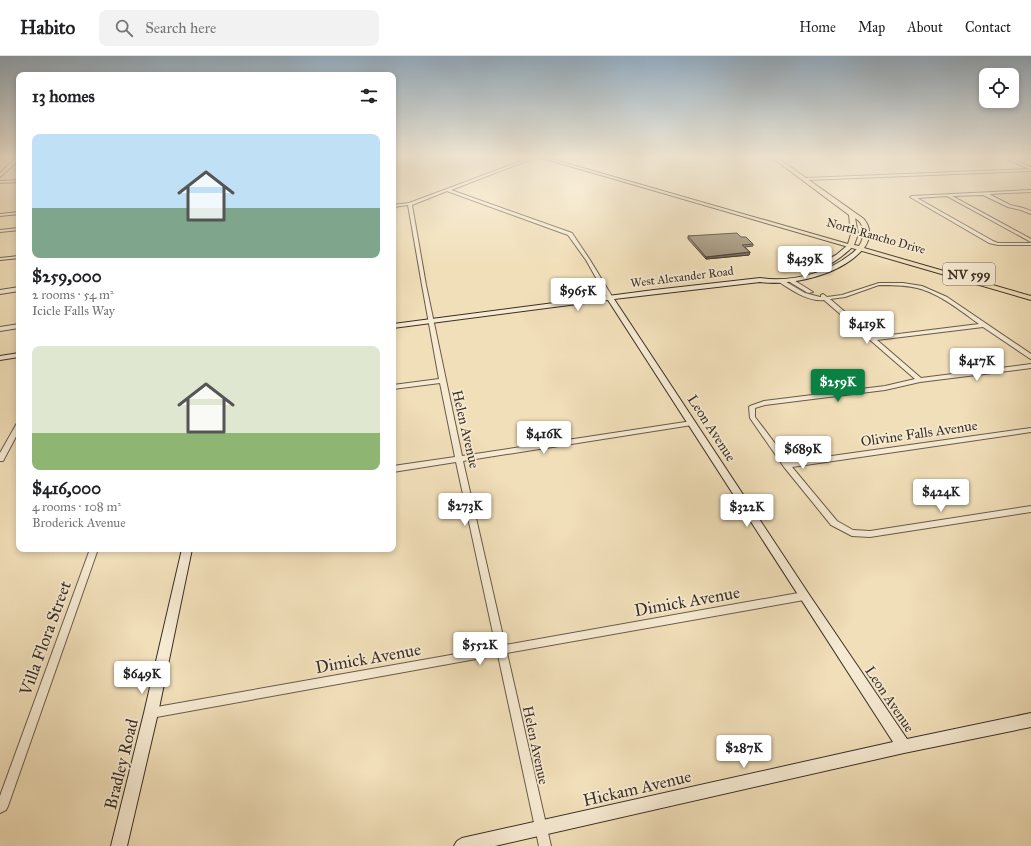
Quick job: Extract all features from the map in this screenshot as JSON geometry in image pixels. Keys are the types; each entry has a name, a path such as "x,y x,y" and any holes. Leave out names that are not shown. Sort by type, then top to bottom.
{"main road":[{"name":"North Rancho Drive","path":"670,193 1031,291"},
{"name":"North Rancho Drive","path":"680,193 852,243"},
{"path":"825,193 862,220 866,229 863,246"},
{"path":"852,214 855,233 852,243"},
{"name":"North Rancho Drive","path":"863,246 1031,299"}],"street":[{"path":"396,206 410,204 439,193"},
{"name":"Leon Avenue","path":"454,193 570,234 804,596 904,746"},
{"path":"1002,193 912,197 998,244 1031,242"},
{"path":"984,194 1009,206 1022,209 1031,214"},
{"path":"947,195 1031,242"},
{"name":"Helen Avenue","path":"410,204 442,381 545,846"},
{"path":"1022,209 1031,208"},
{"path":"0,215 16,213"},
{"path":"0,231 16,229"},
{"name":"West Alexander Road","path":"760,280 765,277 802,272 822,265 845,252 852,243"},
{"name":"West Alexander Road","path":"396,326 760,280 769,282 790,280 839,265 863,246"},
{"path":"0,259 16,257"},
{"path":"790,280 804,290 825,298 920,380"},
{"path":"782,281 803,294 820,299 843,296 878,284 920,287 946,298 1031,357"},
{"path":"0,292 16,289"},
{"path":"873,338 985,325"},
{"path":"0,329 16,326"},
{"path":"0,358 16,355"},
{"path":"1031,366 920,380 885,388 764,402 752,407 752,417 787,465 834,523 852,533 870,534 1031,508"},
{"path":"396,387 442,381"},
{"path":"396,469 692,423"},
{"path":"0,459 16,430"},
{"name":"Olivine Falls Avenue","path":"787,465 1031,430"},
{"name":"Villa Flora Street","path":"1,806 93,552"},
{"name":"Bradley Road","path":"119,846 151,713 186,552"},
{"name":"Dimick Avenue","path":"151,713 804,596"},
{"name":"Hickam Avenue","path":"462,846 904,746 1031,720"}],"building":[{"path":"737,233 741,237 746,237 753,244 742,245 750,252 706,257 688,236"}]}
